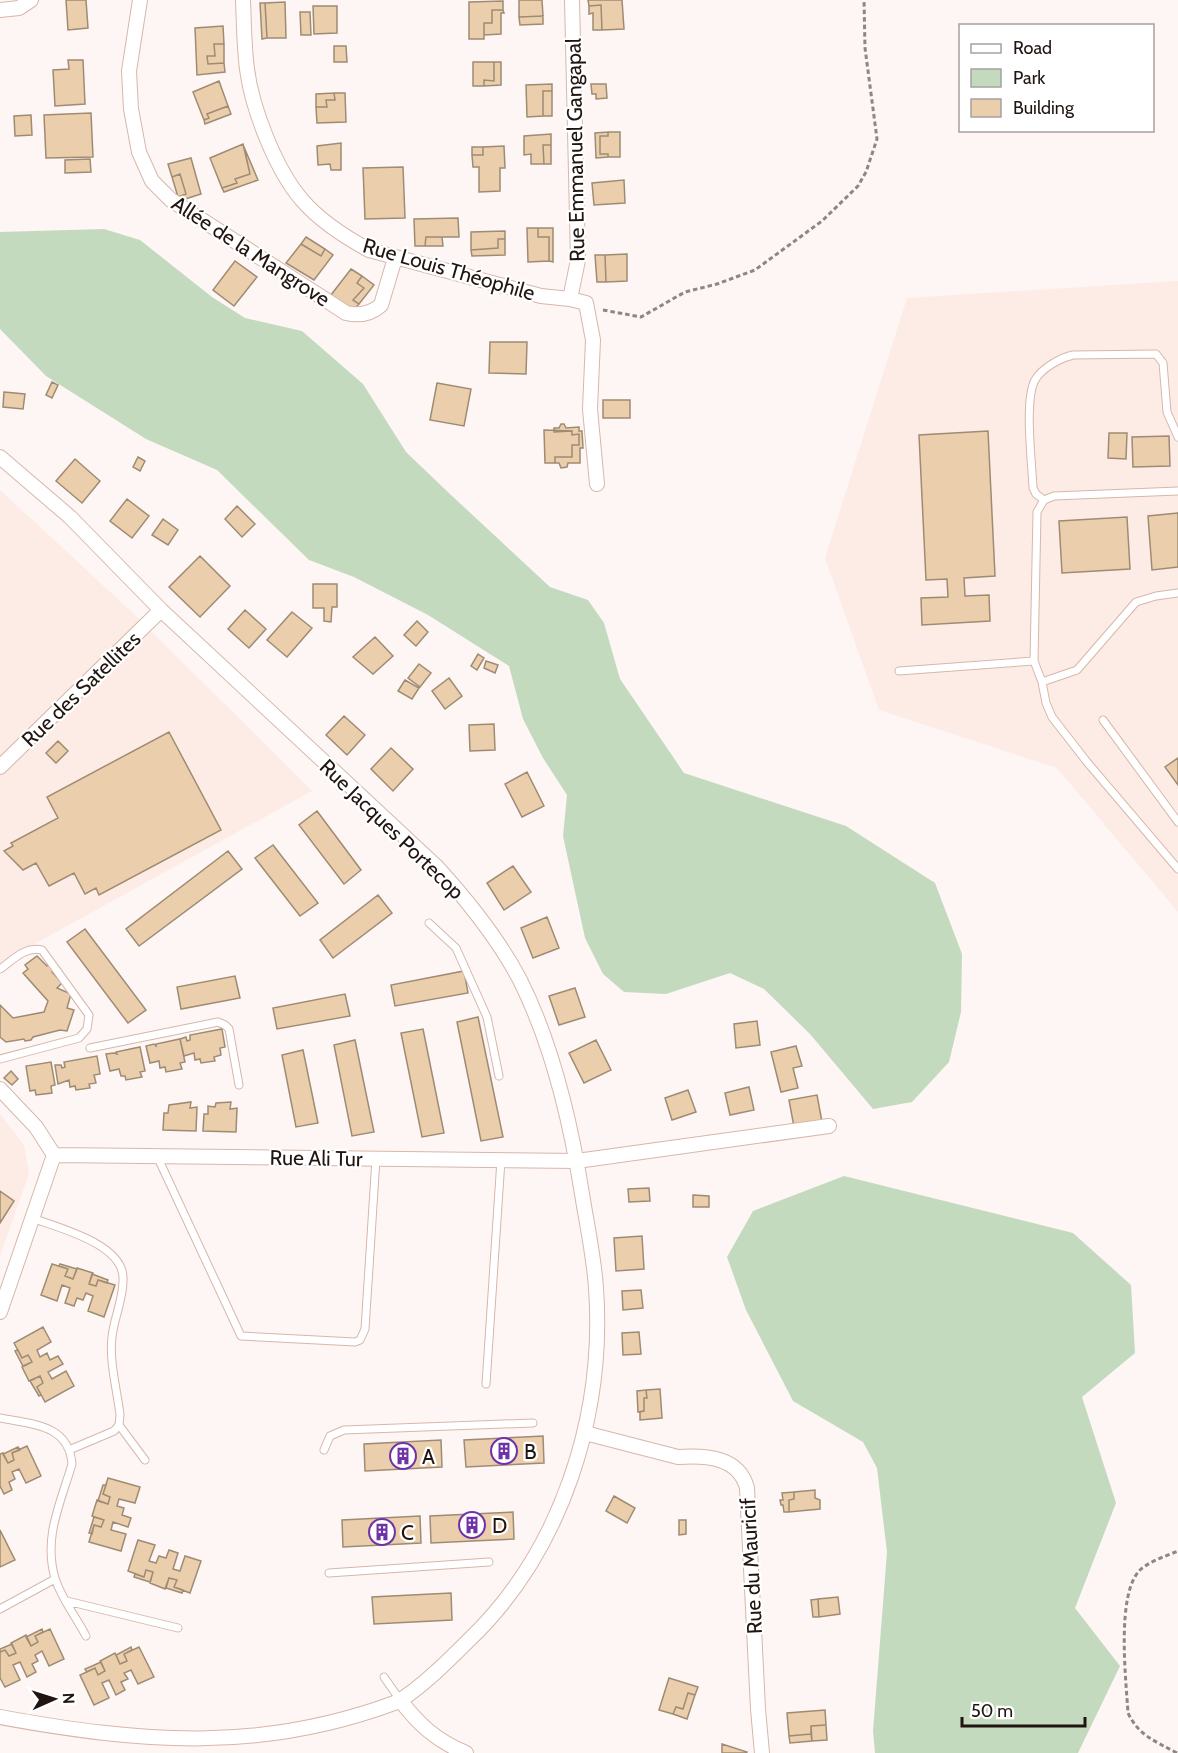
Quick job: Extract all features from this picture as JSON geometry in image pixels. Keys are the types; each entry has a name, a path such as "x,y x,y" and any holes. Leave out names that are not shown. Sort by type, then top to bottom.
{"street":[{"path":"0,10 19,8 31,0"},
{"name":"Allée de la Mangrove","path":"140,0 129,71 131,110 139,152 146,169 160,191 207,225 346,313 353,315 368,313 381,305 395,258"},
{"name":"Rue Louis Théophile","path":"243,0 245,49 251,91 265,133 291,185 302,200 332,227 369,250 395,258 541,296 586,303"},
{"name":"Rue Emmanuel Gangapal","path":"570,299 578,260 572,0"},
{"path":"586,303 593,340 590,409 597,484"},
{"name":"Rue Jacques Portecop","path":"0,457 70,517 161,610 436,866 462,894 497,942 519,979 532,1008 558,1088 577,1161 596,1289 594,1382 585,1433 580,1453 551,1526 508,1598 481,1629 400,1700 329,1729 292,1739 242,1746 180,1746 85,1733 0,1717"},
{"name":"Rue des Satellites","path":"0,767 161,610"},
{"path":"0,1089 36,1127 54,1155 0,1312"},
{"name":"Rue Ali Tur","path":"54,1155 577,1161 829,1126"},
{"name":"Rue du Mauricif","path":"585,1433 678,1457 722,1460 730,1464 744,1478 747,1488 762,1753"},
{"path":"400,1700 419,1725 466,1753"}],"lane":[{"path":"1044,500 1033,488 1030,397 1038,376 1065,357 1156,354 1161,357 1167,412 1178,437"},
{"path":"1178,491 1054,496 1044,500 1037,513 1034,661 1052,717 1086,762 1178,869"},
{"path":"1042,682 1077,670 1136,602 1178,593"},
{"path":"899,671 1034,661"},
{"path":"1103,720 1178,822"},
{"path":"429,923 456,948 487,1017 500,1076"},
{"path":"0,969 24,952 33,948 42,950 89,1015 87,1029 79,1038 0,1059"},
{"path":"90,1048 218,1022 229,1029 239,1084"},
{"path":"157,1156 241,1336 355,1341 360,1340 365,1329 376,1160"},
{"path":"486,1384 501,1160"},
{"path":"32,1218 89,1240 111,1252 124,1276 111,1348 120,1415 119,1425 114,1431 69,1450"},
{"path":"0,1418 46,1427 59,1436 69,1450 72,1464 52,1525 50,1541 55,1579 86,1636"},
{"path":"324,1450 330,1436 344,1430 533,1423"},
{"path":"119,1425 145,1460"},
{"path":"329,1574 489,1562"},
{"path":"0,1609 55,1579"},
{"path":"67,1601 178,1628"},
{"path":"384,1677 400,1700"}],"path":[{"path":"586,303 608,312 641,317 685,292 740,277 755,270 792,245 822,221 858,186 866,172 877,139 865,48 864,0"},
{"path":"1177,1753 1146,1737 1134,1726 1128,1713 1125,1607 1133,1580 1140,1570 1178,1551"}],"shaded area":[{"path":"1178,281 1178,912 1057,768 879,710 825,558 907,298"},
{"path":"0,490 133,613 312,791 0,963"},
{"path":"0,1114 24,1145 29,1174 0,1256"}],"green space":[{"path":"104,229 140,240 212,297 245,318 302,331 363,384 406,452 550,587 588,600 604,623 620,679 684,773 846,826 935,883 962,954 961,1012 949,1062 912,1102 873,1109 810,1034 764,989 730,973 666,994 624,992 603,974 585,938 563,836 567,795 543,758 523,719 509,666 428,615 354,577 309,560 217,470 146,439 46,376 0,329 0,232"},
{"path":"844,1176 1073,1233 1131,1285 1135,1353 1082,1397 1116,1503 1075,1608 1120,1666 1078,1753 875,1753 873,1731 887,1552 877,1468 863,1442 793,1401 746,1310 727,1257 753,1211"}],"building":[{"path":"66,0 86,0 88,28 68,30"},
{"path":"519,0 542,0 543,16 519,17"},
{"path":"588,0 622,0 624,29 602,30 601,5 589,6"},
{"path":"503,1 503,10 492,10 492,23 484,23 484,39 469,39 469,2"},
{"path":"285,2 286,38 267,38 265,3"},
{"path":"260,3 265,3 267,38 262,39"},
{"path":"601,5 602,30 593,30 593,13 589,14 589,6"},
{"path":"313,6 337,6 337,33 314,34"},
{"path":"492,10 503,10 501,34 484,35 484,23 492,23"},
{"path":"300,12 310,12 311,35 301,35"},
{"path":"543,16 543,24 520,25 519,17"},
{"path":"223,26 224,44 214,44 215,56 207,56 208,64 224,63 225,72 197,75 195,28"},
{"path":"214,44 224,44 224,63 208,64 207,56 215,56"},
{"path":"334,46 346,46 347,62 334,62"},
{"path":"68,60 83,60 85,104 55,106 53,70 69,69"},
{"path":"473,62 494,62 494,81 484,80 484,86 473,86"},
{"path":"494,62 501,62 501,85 484,86 484,80 494,81"},
{"path":"219,81 228,106 207,114 209,118 204,120 193,92"},
{"path":"552,84 552,91 543,91 543,116 527,117 526,85"},
{"path":"591,84 606,84 607,98 596,99 596,94 592,94"},
{"path":"543,91 552,91 552,116 543,116"},
{"path":"334,93 335,100 326,100 327,107 316,107 316,94"},
{"path":"334,93 345,93 346,122 317,123 316,107 327,107 326,100 335,100"},
{"path":"228,106 231,114 205,124 204,120 209,118 207,114"},
{"path":"91,113 93,157 46,158 44,115"},
{"path":"31,115 32,135 15,136 14,116"},
{"path":"608,132 608,136 600,136 600,154 608,154 608,157 596,158 595,133"},
{"path":"608,132 620,132 620,157 600,154 600,136 608,136"},
{"path":"551,134 551,145 543,145 544,164 531,164 531,154 524,155 524,136"},
{"path":"341,143 341,170 331,170 330,164 318,165 317,146"},
{"path":"243,144 250,174 235,179 237,183 222,188 210,158"},
{"path":"543,145 551,145 551,164 544,164"},
{"path":"504,146 505,168 500,168 500,191 479,192 479,167 473,167 472,155 483,155 483,147"},
{"path":"244,147 258,180 224,192 222,188 237,183 235,179 250,174"},
{"path":"472,147 483,147 483,155 472,155"},
{"path":"191,158 201,194 179,201 178,197 186,194 180,174 172,177 168,164"},
{"path":"90,159 91,172 65,173 65,160"},
{"path":"403,167 405,218 365,219 363,168"},
{"path":"180,174 186,194 178,197 172,177"},
{"path":"624,180 625,203 594,205 592,183"},
{"path":"458,218 459,237 426,237 425,246 415,246 414,219"},
{"path":"527,228 538,228 538,237 549,237 549,261 528,262"},
{"path":"538,228 553,228 553,262 549,261 549,237 538,237"},
{"path":"505,231 505,239 498,239 498,248 471,250 471,232"},
{"path":"306,237 325,249 321,256 301,244"},
{"path":"426,237 442,237 443,246 425,246"},
{"path":"498,239 505,239 505,255 472,256 471,250 498,248"},
{"path":"301,244 321,256 325,249 333,255 314,280 286,263"},
{"path":"627,254 627,281 606,282 605,255"},
{"path":"595,255 605,255 606,282 597,282"},
{"path":"235,261 257,277 234,306 213,290"},
{"path":"351,269 362,276 357,283 364,288 353,300 359,304 352,312 331,295"},
{"path":"362,276 374,285 359,304 353,300 364,288 357,283"},
{"path":"490,342 527,342 526,374 489,373"},
{"path":"52,382 58,385 52,398 46,395"},
{"path":"437,383 471,389 464,426 430,420"},
{"path":"4,392 25,394 23,409 3,407"},
{"path":"603,400 630,400 630,418 603,418"},
{"path":"561,424 564,424 566,428 579,427 579,431 582,431 583,448 580,448 580,463 568,463 567,467 561,468 559,463 555,463 555,457 572,457 572,445 579,445 579,434 572,435 572,431 554,432 554,428 559,428"},
{"path":"544,430 572,431 572,435 579,434 579,445 572,445 572,457 555,457 555,463 545,463"},
{"path":"988,431 995,576 964,578 965,596 989,595 990,621 922,625 921,598 948,597 947,579 926,580 919,435"},
{"path":"1109,433 1127,433 1126,459 1108,458"},
{"path":"1169,436 1170,466 1133,467 1132,437"},
{"path":"138,457 145,461 140,471 133,467"},
{"path":"75,459 100,481 82,503 56,481"},
{"path":"127,499 149,516 132,538 110,521"},
{"path":"237,506 255,524 242,537 225,519"},
{"path":"1178,513 1178,567 1152,570 1148,516"},
{"path":"1127,517 1130,569 1062,573 1059,521"},
{"path":"163,519 178,530 168,545 152,535"},
{"path":"200,556 230,586 200,617 169,587"},
{"path":"313,584 337,584 337,607 332,607 331,622 324,621 324,608 313,608"},
{"path":"245,610 266,629 249,648 228,629"},
{"path":"292,612 312,628 287,657 267,640"},
{"path":"417,621 428,632 416,646 404,635"},
{"path":"375,637 393,656 373,674 353,657"},
{"path":"478,654 484,658 477,670 471,666"},
{"path":"486,661 498,665 495,673 484,668"},
{"path":"419,664 431,673 420,687 408,678"},
{"path":"449,678 462,696 445,709 432,691"},
{"path":"405,680 419,688 412,699 398,691"},
{"path":"344,716 365,735 347,755 326,735"},
{"path":"494,724 495,750 470,751 469,725"},
{"path":"169,732 221,830 99,895 96,888 85,894 74,873 49,886 36,863 23,870 4,851 13,846 11,843 58,818 47,797"},
{"path":"58,741 68,751 56,763 46,753"},
{"path":"391,748 413,769 393,791 371,769"},
{"path":"1178,758 1178,785 1165,767"},
{"path":"527,772 544,806 522,817 505,784"},
{"path":"317,811 361,870 344,884 299,825"},
{"path":"273,845 318,903 300,916 255,858"},
{"path":"228,851 242,869 139,946 126,929"},
{"path":"513,866 531,892 504,910 487,883"},
{"path":"378,895 392,913 333,958 320,940"},
{"path":"547,917 559,948 533,958 521,928"},
{"path":"85,929 146,1010 128,1023 67,942"},
{"path":"37,956 54,970 52,972 62,983 57,988 71,994 67,1008 74,1010 67,1031 60,1030 33,1037 31,1040 6,1042 0,1037 0,1005 13,1018 44,1012 48,1001 23,973 28,969 25,965"},
{"path":"464,971 468,993 395,1006 391,985"},
{"path":"235,976 240,998 181,1009 177,987"},
{"path":"575,988 585,1017 559,1025 549,996"},
{"path":"345,994 350,1016 277,1029 273,1008"},
{"path":"478,1017 503,1137 481,1141 457,1022"},
{"path":"757,1021 760,1045 736,1048 734,1024"},
{"path":"222,1029 225,1047 220,1048 221,1055 214,1057 215,1061 201,1063 200,1059 195,1060 194,1053 184,1056 180,1039 186,1037 187,1041 190,1040 190,1035"},
{"path":"423,1029 444,1133 422,1137 401,1033"},
{"path":"180,1039 185,1062 180,1063 182,1069 166,1072 165,1067 160,1068 159,1061 150,1063 146,1046 154,1044 156,1046 156,1044"},
{"path":"355,1040 374,1132 352,1136 334,1045"},
{"path":"596,1040 611,1070 584,1083 569,1053"},
{"path":"796,1046 802,1066 793,1068 798,1088 781,1092 771,1052"},
{"path":"140,1047 145,1071 140,1072 142,1077 126,1080 125,1076 121,1076 119,1069 110,1071 106,1054 117,1054 116,1052"},
{"path":"303,1050 318,1123 296,1127 282,1055"},
{"path":"97,1056 100,1074 94,1075 96,1083 89,1084 90,1088 76,1090 75,1086 70,1087 69,1080 58,1084 55,1065 61,1065 62,1068 65,1067 64,1062"},
{"path":"51,1062 55,1085 51,1086 52,1093 36,1095 35,1090 30,1091 26,1066"},
{"path":"11,1071 18,1079 12,1085 4,1078"},
{"path":"749,1087 754,1110 730,1115 725,1093"},
{"path":"688,1090 696,1112 672,1120 665,1098"},
{"path":"817,1095 822,1122 794,1127 789,1100"},
{"path":"191,1102 190,1108 197,1107 196,1131 163,1130 164,1113 168,1113 169,1105"},
{"path":"231,1102 230,1109 237,1108 236,1132 203,1131 204,1114 208,1114 208,1106 215,1107 216,1103"},
{"path":"649,1188 650,1201 629,1202 628,1189"},
{"path":"0,1191 14,1201 0,1223"},
{"path":"693,1195 709,1196 709,1207 693,1207"},
{"path":"642,1236 644,1269 616,1271 614,1238"},
{"path":"52,1264 68,1269 65,1276 73,1279 77,1268 93,1273 89,1284 96,1286 98,1280 115,1285 104,1317 88,1311 93,1296 86,1293 83,1300 77,1298 74,1306 65,1303 70,1288 62,1285 57,1301 41,1295"},
{"path":"60,1264 77,1269 73,1279 65,1276 68,1269 59,1266"},
{"path":"92,1274 108,1280 107,1283 98,1280 96,1286 89,1284"},
{"path":"641,1290 643,1308 623,1310 622,1291"},
{"path":"43,1327 51,1342 37,1350 40,1357 47,1353 50,1360 58,1356 63,1364 48,1372 52,1379 66,1371 74,1386 45,1402 37,1387 43,1383 40,1376 29,1381 22,1367 32,1362 28,1355 22,1358 14,1343"},
{"path":"639,1332 641,1354 623,1355 622,1333"},
{"path":"18,1350 22,1358 28,1355 32,1362 23,1366 15,1351"},
{"path":"40,1376 43,1383 37,1387 41,1395 39,1396 30,1381"},
{"path":"660,1389 662,1418 640,1420 640,1412 644,1411 644,1398 647,1398 646,1390"},
{"path":"646,1390 644,1411 638,1412 637,1391"},
{"name":"B","path":"543,1436 544,1463 466,1467 464,1440"},
{"name":"A","path":"441,1440 442,1467 365,1471 364,1444"},
{"path":"27,1446 41,1476 26,1483 19,1469 12,1472 15,1479 9,1482 12,1490 4,1494 0,1486 0,1454 3,1453 8,1463 14,1460 12,1453"},
{"path":"18,1447 20,1450 12,1453 14,1460 8,1463 3,1454"},
{"path":"108,1478 140,1487 135,1503 119,1499 117,1506 124,1508 122,1515 131,1518 128,1527 113,1522 111,1530 126,1534 121,1551 89,1542 94,1525 101,1527 104,1520 92,1516 97,1500 108,1504 110,1497 103,1494"},
{"path":"103,1485 106,1485 103,1494 110,1497 108,1504 98,1501"},
{"path":"815,1490 815,1498 820,1500 820,1509 789,1512 789,1500 794,1499 794,1492"},
{"path":"794,1492 794,1499 789,1500 789,1512 784,1512 780,1500 783,1500 782,1493"},
{"path":"614,1496 635,1508 627,1523 606,1511"},
{"name":"D","path":"513,1512 514,1539 431,1543 430,1516"},
{"name":"C","path":"420,1516 421,1543 343,1547 342,1520"},
{"path":"94,1517 104,1520 101,1527 94,1525 92,1534 89,1533"},
{"path":"679,1520 686,1520 686,1534 679,1535"},
{"path":"0,1530 15,1560 0,1567"},
{"path":"138,1540 155,1545 149,1561 156,1563 159,1556 166,1558 169,1550 178,1553 173,1569 180,1571 185,1556 201,1561 190,1593 174,1587 177,1580 169,1578 165,1589 150,1583 153,1572 146,1570 144,1577 128,1571"},
{"path":"146,1570 153,1572 150,1582 134,1577 135,1574 144,1577"},
{"path":"169,1578 177,1580 174,1587 183,1590 182,1593 166,1588"},
{"path":"451,1593 452,1620 374,1624 372,1597"},
{"path":"838,1597 840,1614 819,1617 818,1599"},
{"path":"818,1599 819,1617 813,1617 811,1600"},
{"path":"42,1629 43,1632 35,1636 38,1642 31,1646 26,1637"},
{"path":"50,1629 64,1659 49,1666 42,1651 35,1655 38,1661 32,1664 36,1672 27,1677 20,1662 13,1665 20,1680 5,1687 0,1678 0,1652 5,1650 9,1656 16,1653 11,1643 26,1635 31,1646 38,1642 35,1636"},
{"path":"12,1644 16,1653 9,1656 5,1650 0,1652 0,1649"},
{"path":"131,1647 132,1650 124,1654 127,1661 120,1664 116,1655"},
{"path":"139,1647 154,1677 138,1684 131,1670 124,1673 128,1679 121,1682 125,1690 116,1695 109,1680 102,1683 109,1698 94,1705 80,1675 95,1668 98,1675 105,1671 100,1661 115,1653 120,1664 127,1661 124,1654"},
{"path":"101,1662 105,1671 98,1675 95,1668 87,1672 85,1669"},
{"path":"669,1678 698,1687 695,1695 688,1693 683,1709 676,1707 673,1714 659,1710"},
{"path":"688,1693 695,1695 687,1719 673,1714 676,1707 683,1709"},
{"path":"825,1710 826,1725 811,1726 811,1734 789,1736 787,1713"},
{"path":"826,1725 827,1740 812,1741 811,1726"},
{"path":"811,1734 812,1741 790,1743 789,1736"},
{"path":"722,1744 747,1752 722,1753"}],"place":[{"name":"B","path":"504,1451"},
{"name":"A","path":"403,1456"},
{"name":"D","path":"472,1525"},
{"name":"C","path":"382,1532"}]}
